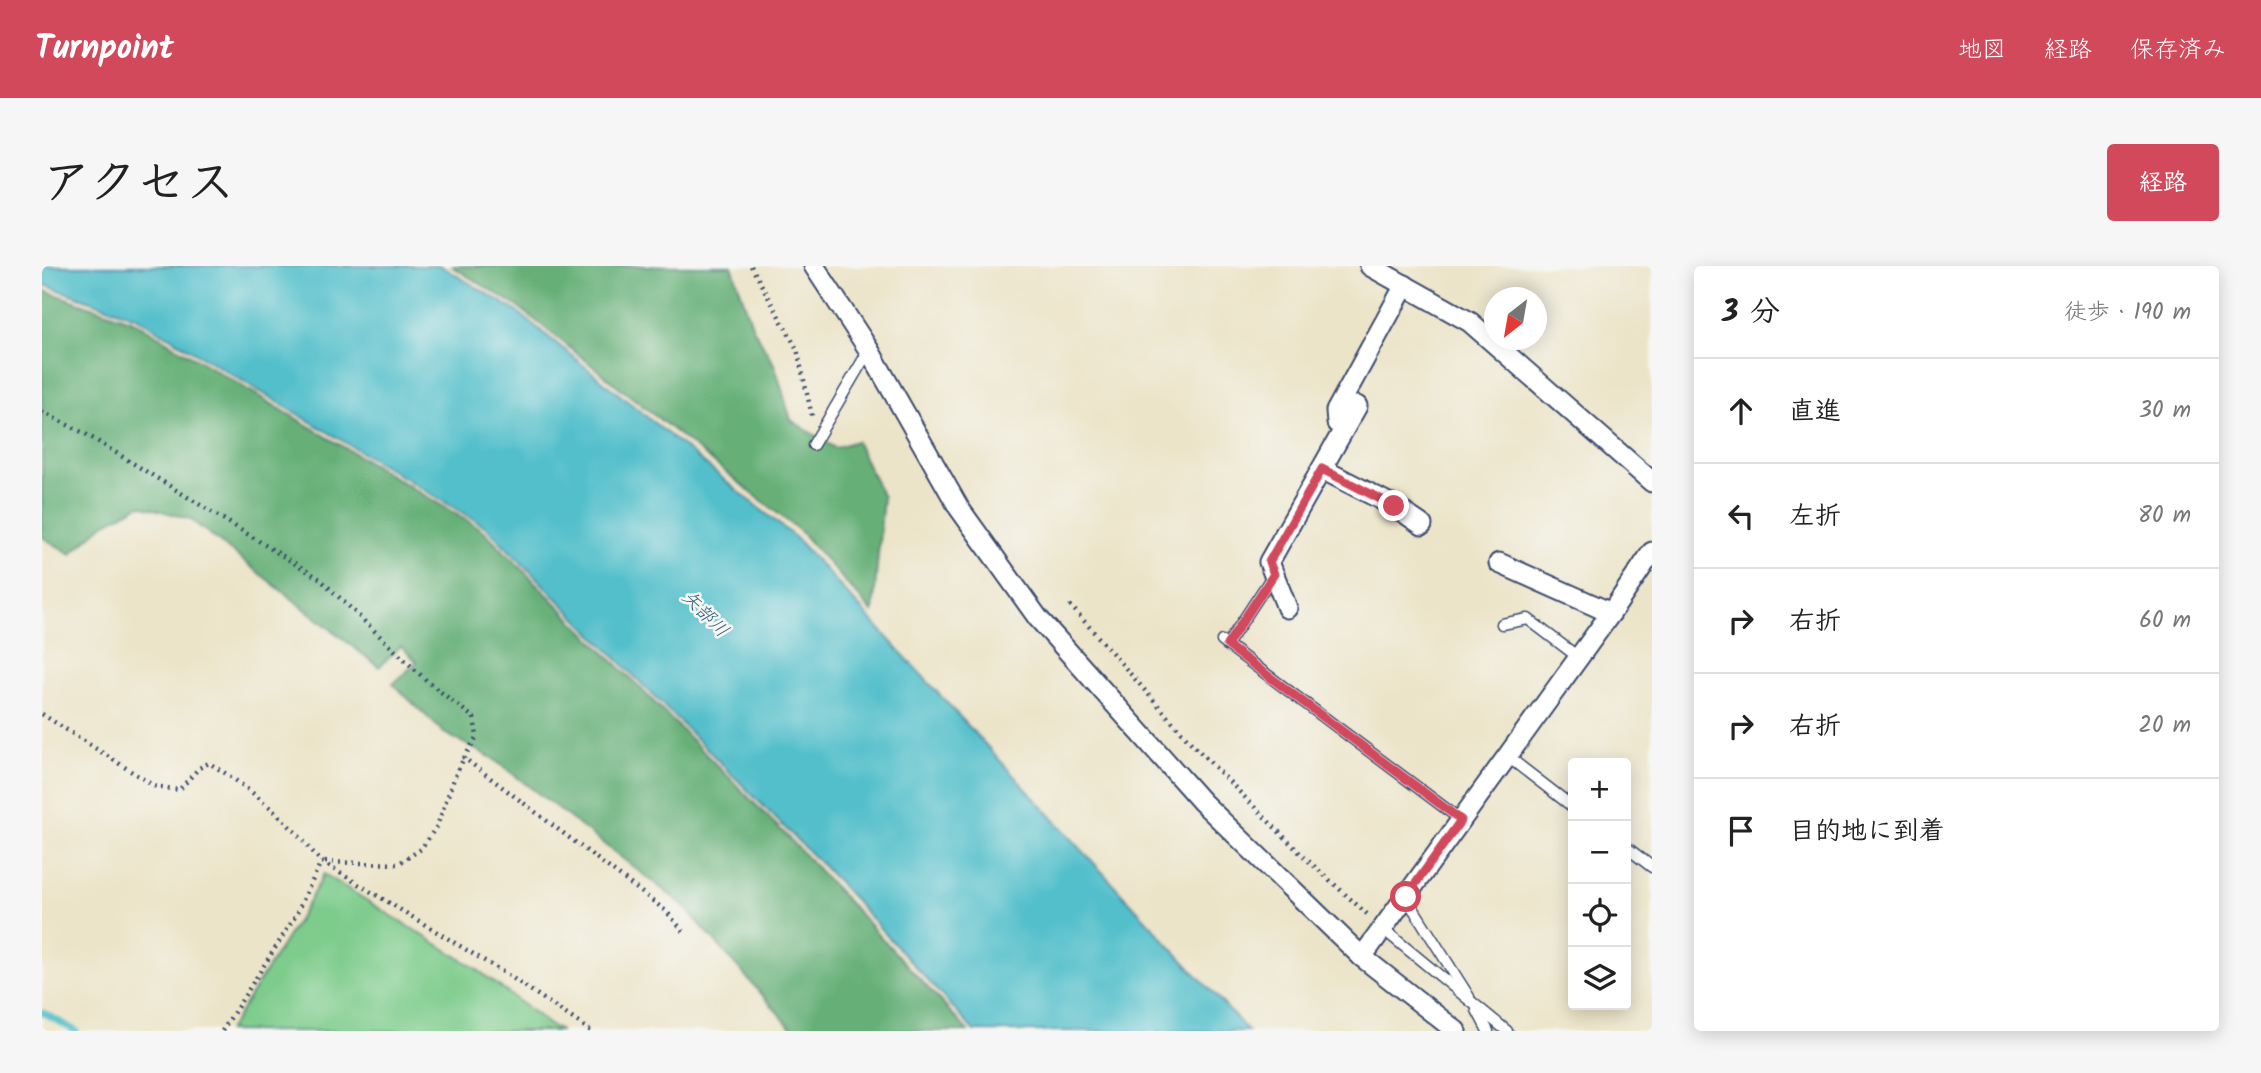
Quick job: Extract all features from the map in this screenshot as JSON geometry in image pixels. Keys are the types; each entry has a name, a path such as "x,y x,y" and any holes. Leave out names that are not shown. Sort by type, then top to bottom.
{"street":[{"path":"814,266 869,350 959,508 1038,618 1202,802 1363,957 1456,1031"},
{"path":"1373,266 1470,322 1652,482"},
{"path":"1345,427 1337,423 1336,411 1405,285"},
{"path":"1287,608 1269,562 1357,406"},
{"path":"1322,469 1394,506 1422,525"},
{"path":"1363,957 1652,552"},
{"path":"1499,563 1611,613"}],"lane":[{"path":"815,441 869,350"},
{"path":"1274,574 1224,643 1461,820"},
{"path":"1502,624 1528,619 1578,657"},
{"path":"1507,756 1568,803"},
{"path":"1631,852 1652,867"},
{"path":"1406,897 1474,1004 1488,1031"},
{"path":"1383,929 1507,1031"}],"path":[{"path":"751,266 797,349 815,441"},
{"path":"42,412 84,433 320,579 428,682 474,718 477,736 455,776 437,826 421,849 398,864 321,862"},
{"path":"1070,605 1192,744 1302,855 1383,929"},
{"path":"42,714 154,786 179,790 199,768 209,763 237,779 306,842 321,862 511,977 592,1031"},
{"path":"464,758 666,911 684,932"},
{"path":"222,1031 295,917 321,862"}],"green space":[{"path":"451,266 732,266 753,328 775,366 791,420 835,448 856,441 883,497 873,613 801,532 520,308"},
{"path":"42,290 133,321 484,531 789,838 968,1031 794,1031 683,905 492,758 444,733 393,684 417,662 401,646 379,667 190,519 140,505 104,524 71,554 42,537"},
{"path":"324,874 474,967 552,1027 561,1031 228,1031"}],"water":[{"name":"矢部川","path":"42,266 441,266 518,312 796,538 1248,1031 974,1031 826,869 486,527 136,317 42,284"}],"waterway":[{"path":"42,1012 76,1031"}],"route":[{"path":"1394,506 1322,469 1269,562 1274,574 1227,645 1461,820 1406,897"}]}
